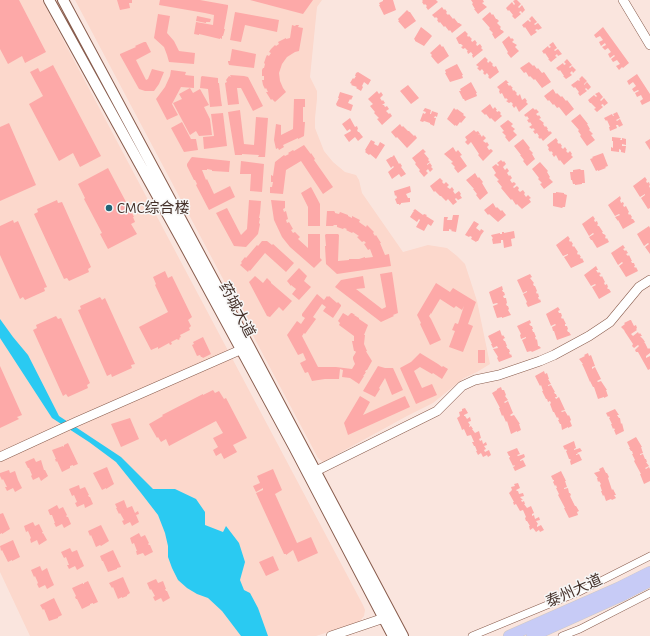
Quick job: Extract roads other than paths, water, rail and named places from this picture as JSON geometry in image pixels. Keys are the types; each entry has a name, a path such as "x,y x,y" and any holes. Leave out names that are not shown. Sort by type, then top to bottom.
{"highway":[{"name":"泰州大道","path":"509,636 618,588 650,572"},
{"name":"泰州大道","path":"532,636 623,595 650,581"}],"main road":[{"name":"药城大道","path":"49,0 184,244 316,471 388,617 393,636"},
{"name":"药城大道","path":"62,0 245,348 294,447 388,617 403,636"}],"street":[{"path":"623,0 650,45"},
{"path":"316,471 437,411 462,386 475,380 499,375 554,356 589,336 610,322 639,287 650,280"},
{"path":"0,457 245,348"},
{"path":"472,636 581,591 650,556"},
{"path":"562,636 580,629 650,593"},
{"path":"331,636 388,617"}],"water":[{"path":"0,319 28,355 59,416 121,457 153,489 175,489 196,499 205,512 205,525 223,532 226,526 239,543 245,562 240,580 244,590 250,593 258,608 268,636 241,636 222,611 208,598 187,588 178,580 168,557 168,546 165,533 158,515 116,462 52,418 0,338"}],"place":[{"name":"CMC综合楼","path":"109,208"}]}
